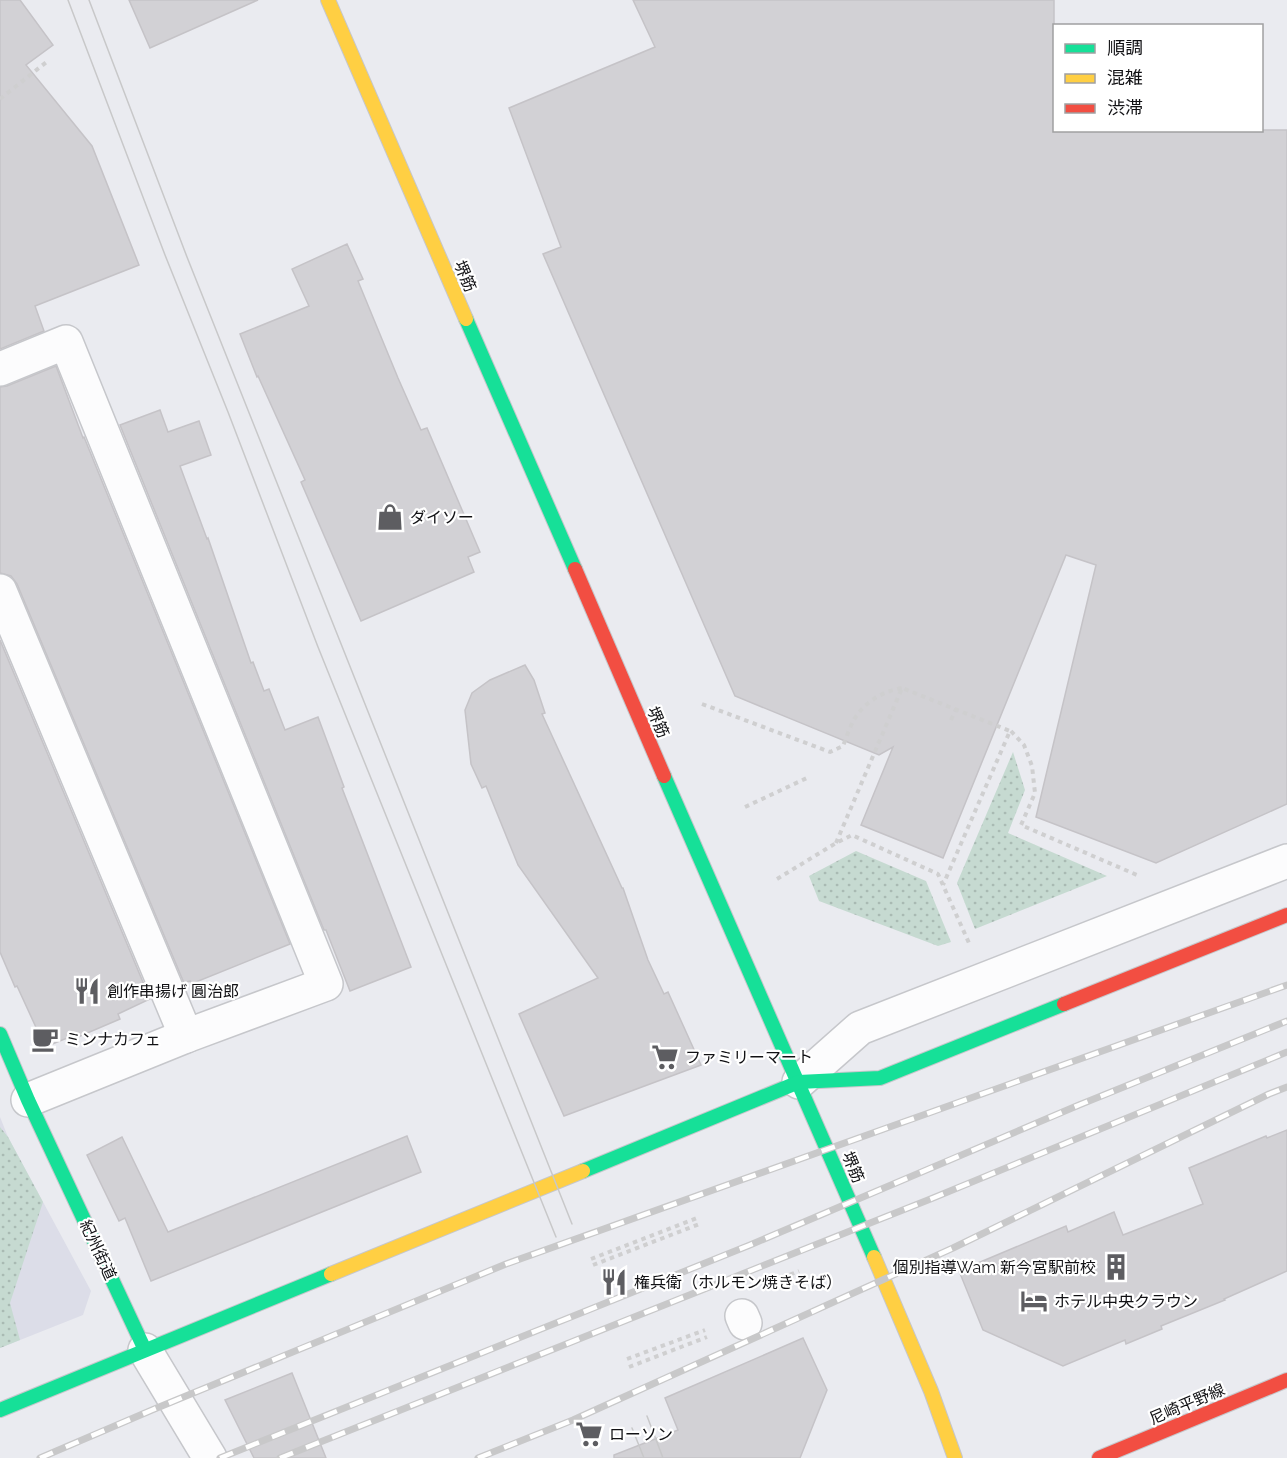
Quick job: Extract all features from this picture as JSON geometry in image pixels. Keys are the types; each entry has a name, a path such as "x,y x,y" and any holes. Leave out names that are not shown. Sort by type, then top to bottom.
{"street":[{"name":"堺筋","path":"328,0 756,988 799,1082 931,1391 955,1458"},
{"path":"0,369 66,342 326,984 186,1036 28,1100"},
{"path":"0,591 186,1036"},
{"path":"0,1410 799,1082 860,1028 1287,861"},
{"path":"799,1082 880,1078 1287,915"},
{"name":"紀州街道","path":"0,1034 28,1100 145,1350 210,1458"},
{"name":"尼崎平野線","path":"1099,1458 1287,1380"}],"path":[{"path":"0,99 49,60"},
{"path":"702,704 830,752 843,746 856,716 871,701 889,690 902,688 956,709 1010,731 1024,745 1032,766 1035,793 1021,825 1143,879"},
{"path":"836,843 902,688"},
{"path":"951,720 956,709"},
{"path":"943,885 1010,731"},
{"path":"746,807 809,777"},
{"path":"777,879 852,835 938,874 970,944"},
{"path":"591,1259 697,1218"},
{"path":"593,1265 702,1223"},
{"path":"762,1286 799,1270"},
{"path":"629,1367 743,1319"},
{"path":"627,1359 687,1337"}],"shaded area":[{"path":"0,1117 8,1137 91,1291 83,1315 0,1348"}],"green space":[{"path":"1013,752 1025,790 1008,833 1107,876 975,929 957,883"},
{"path":"856,851 926,881 951,942 938,946 819,901 809,876"},
{"path":"0,1127 8,1137 43,1202 10,1303 20,1340 0,1348"}],"building":[{"path":"0,0 20,0 53,45 26,65 92,146 139,265 35,306 44,331 0,349"},
{"path":"129,0 258,0 150,48"},
{"path":"633,0 1054,0 1053,132 1287,130 1287,804 1156,863 1036,817 1096,565 1066,555 943,858 861,825 893,747 879,755 735,696 543,254 561,247 509,108 655,47"},
{"path":"347,244 363,279 358,281 398,378 421,430 427,428 480,552 468,557 474,572 361,621 301,482 305,480 257,377 240,334 309,306 292,269"},
{"path":"56,366 83,438 290,944 191,984 190,981 184,983 17,584 11,576 0,573 0,387"},
{"path":"160,410 168,432 199,421 211,455 180,466 208,538 251,663 253,662 264,691 269,689 285,730 318,717 344,787 342,788 411,967 350,991 120,425"},
{"path":"0,640 150,999 118,1014 120,1019 78,1037 77,1034 45,1047 0,952"},
{"path":"525,665 534,680 545,713 542,714 623,888 648,960 664,994 668,992 701,1065 564,1116 519,1014 598,978 518,865 486,786 482,788 471,764 465,710 472,693 490,680"},
{"path":"1287,1130 1287,1271 1161,1326 1162,1329 1126,1344 1125,1340 1063,1366 983,1330 959,1271 1066,1226 1068,1232 1114,1212 1123,1235 1203,1204 1189,1168 1266,1136 1267,1138"},
{"path":"407,1136 421,1172 151,1281 125,1218 119,1221 87,1155 122,1137 168,1232"},
{"path":"803,1338 827,1390 800,1458 614,1458 614,1455 678,1430 665,1398"},
{"path":"292,1373 326,1458 254,1458 225,1400"}],"tram line":[{"path":"68,0 318,647 556,1237"},
{"path":"89,0 187,257 572,1224"},
{"path":"647,1416 663,1458"},
{"path":"632,1428 644,1458"}],"railway":[{"path":"40,1458 506,1264 1287,985"},
{"path":"220,1458 750,1245 1079,1105 1287,1021"},
{"path":"280,1458 933,1198 1287,1052"},
{"path":"478,1458 573,1420 953,1248 1287,1087"}],"traffic: fast":[{"path":"466,319 575,569"},
{"path":"664,776 874,1257"},
{"path":"583,1171 799,1082 880,1078 1064,1004"},
{"path":"0,1034 28,1100 145,1350"},
{"path":"0,1410 331,1274"}],"traffic: slow":[{"path":"328,0 466,319"},
{"path":"331,1274 583,1171"},
{"path":"874,1257 931,1391 955,1458"}],"traffic: jam":[{"path":"575,569 664,776"},
{"path":"1064,1004 1287,915"},
{"path":"1099,1458 1287,1380"}],"place":[{"name":"ダイソー","path":"390,517"},
{"name":"創作串揚げ 圓治郎","path":"87,991"},
{"name":"ミンナカフェ","path":"45,1039"},
{"name":"ファミリーマート","path":"665,1057"},
{"name":"個別指導Wam 新今宮駅前校","path":"1116,1267"},
{"name":"権兵衛（ホルモン焼きそば）","path":"614,1282"},
{"name":"ホテル中央クラウン","path":"1034,1301"},
{"name":"ローソン","path":"589,1434"}]}
